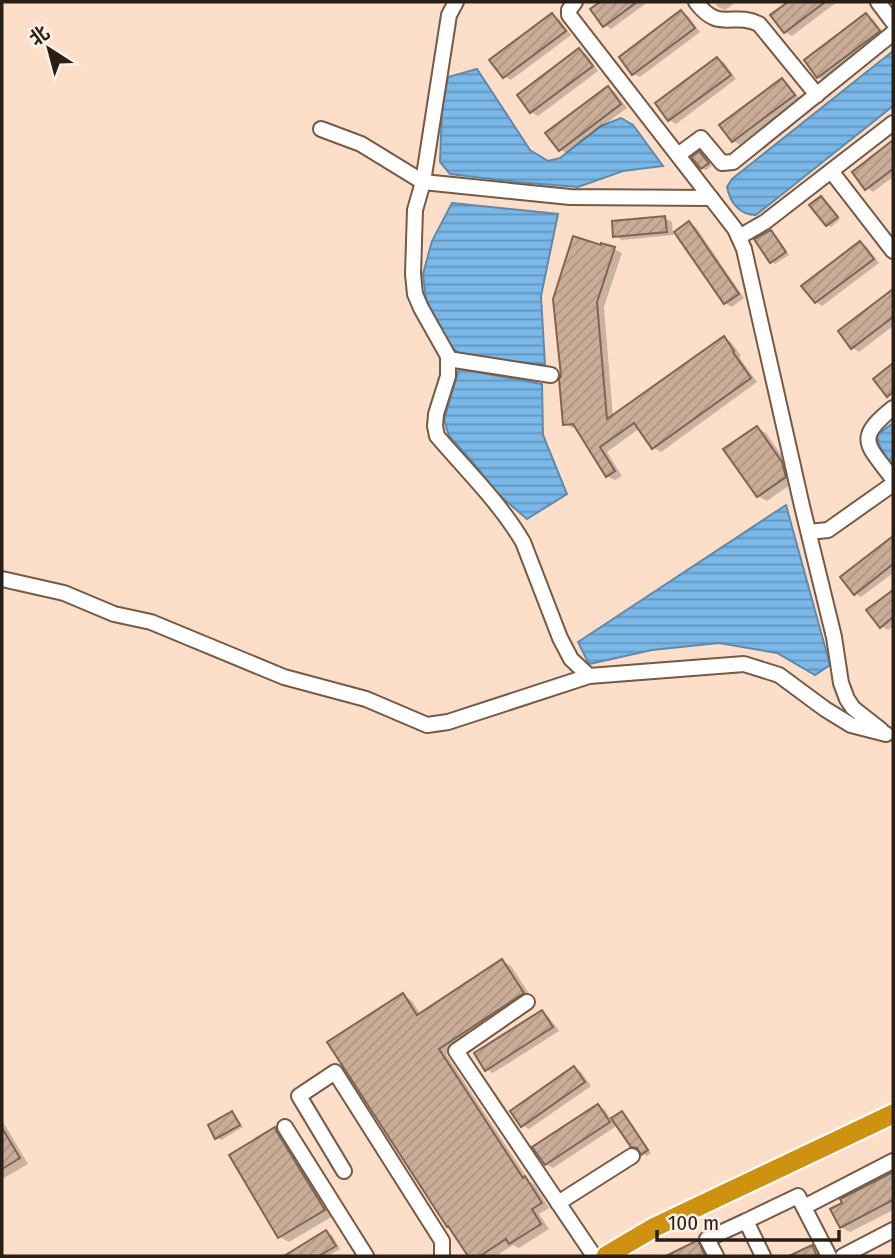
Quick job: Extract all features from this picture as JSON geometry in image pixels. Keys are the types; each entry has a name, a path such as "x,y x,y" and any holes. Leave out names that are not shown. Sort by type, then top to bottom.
{"highway":[{"path":"606,1256 655,1227 893,1114"}],"street":[{"path":"456,2 449,15 423,182 415,210 415,294 448,359 447,376 435,426 437,436 495,502 523,542 565,649 579,668 589,676"},
{"path":"575,2 569,15 739,237 834,637 841,683 853,708 890,737"},
{"path":"696,2 715,19 751,20 759,24 817,94"},
{"path":"878,2 893,22"},
{"path":"678,155 701,138 722,163 733,162 893,33"},
{"path":"739,237 765,222 893,122"},
{"path":"321,129 361,144 423,182 570,197 711,198"},
{"path":"831,171 893,251"},
{"path":"448,359 551,375"},
{"path":"893,408 871,429 868,438 872,450 893,479"},
{"path":"809,532 828,530 893,484"},
{"path":"2,579 64,593 114,614 150,622 284,677 366,699 427,725 448,722 589,676 744,664 779,675 851,725 890,737"},
{"path":"527,1002 456,1051 594,1256"},
{"path":"344,1171 299,1096 335,1072 442,1241 442,1256"},
{"path":"285,1127 366,1256"},
{"path":"558,1203 632,1156"},
{"path":"804,1207 893,1161"},
{"path":"713,1255 707,1239 798,1196 829,1256"},
{"path":"746,1221 763,1256"},
{"path":"843,1256 893,1230"}],"water":[{"path":"893,51 893,106 756,215 745,213 736,207 727,187 732,179"},
{"path":"477,69 530,150 548,161 560,158 601,126 621,118 633,125 663,166 623,171 578,187 450,174 440,162 442,110 448,77"},
{"path":"452,203 558,214 541,296 545,365 460,355 447,342 426,300 423,274 432,241"},
{"path":"459,369 542,384 543,435 567,494 527,519 498,494 449,436 444,420"},
{"path":"893,423 893,468 879,445 877,435"},
{"path":"786,505 830,665 815,675 777,653 719,643 652,650 589,664 578,642"}],"building":[{"path":"600,2 637,2 603,27 590,9"},
{"path":"788,2 825,2 784,33 770,15"},
{"path":"681,10 695,28 632,75 619,57"},
{"path":"552,13 566,31 503,78 489,60"},
{"path":"866,13 880,31 817,78 804,60"},
{"path":"579,48 593,66 530,113 517,95"},
{"path":"717,57 731,75 668,121 655,103"},
{"path":"782,78 795,95 732,142 719,125"},
{"path":"608,86 621,104 559,151 545,133"},
{"path":"893,140 893,169 865,190 852,172"},
{"path":"699,151 709,163 701,169 691,157"},
{"path":"821,196 838,217 826,226 809,205"},
{"path":"665,216 667,232 613,237 612,221"},
{"path":"689,221 739,294 724,304 674,232"},
{"path":"771,230 786,252 770,263 754,239"},
{"path":"573,236 615,247 597,302 607,419 724,336 751,378 652,449 634,423 600,447 615,471 606,477 573,424 563,425 553,299"},
{"path":"860,241 874,259 815,303 801,286"},
{"path":"893,289 893,317 851,349 838,331"},
{"path":"893,363 893,392 887,397 873,379"},
{"path":"757,426 782,462 786,477 757,497 723,449"},
{"path":"893,536 893,564 854,595 840,577"},
{"path":"893,590 893,617 880,628 866,610"},
{"path":"502,959 524,993 439,1049 542,1203 532,1209 541,1224 509,1244 506,1239 480,1256 468,1256 327,1042 403,993 417,1015"},
{"path":"542,1010 553,1027 485,1071 474,1053"},
{"path":"574,1066 585,1082 521,1127 510,1111"},
{"path":"598,1104 610,1122 545,1165 532,1147"},
{"path":"232,1111 240,1125 215,1139 208,1125"},
{"path":"622,1111 648,1150 641,1155 637,1148 631,1147 611,1118"},
{"path":"275,1127 325,1210 278,1238 229,1155"},
{"path":"2,1128 20,1158 2,1169"},
{"path":"893,1172 893,1200 840,1228 830,1209 842,1203 840,1199"},
{"path":"326,1230 336,1246 319,1256 284,1256"},
{"path":"698,1240 705,1256 666,1256"},
{"path":"812,1245 817,1256 789,1256"}]}
